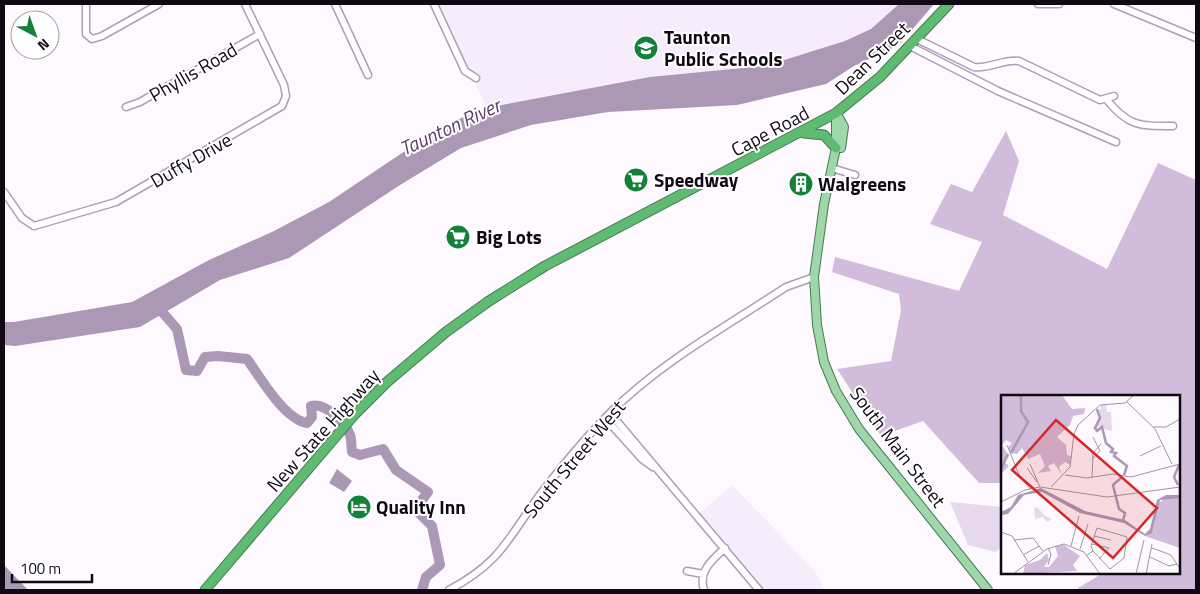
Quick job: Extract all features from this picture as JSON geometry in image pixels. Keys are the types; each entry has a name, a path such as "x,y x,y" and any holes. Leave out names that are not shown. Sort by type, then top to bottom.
{"highway":[{"name":"Dean Street","path":"836,113 875,81 949,4"},
{"name":"Cape Road","path":"638,218 836,113"},
{"path":"797,135 811,132 820,133 831,140 836,148"},
{"name":"New State Highway","path":"205,590 338,432 412,360 474,312 545,266 638,218"}],"main road":[{"name":"Dean Street","path":"814,277 815,258 836,148 836,113"},
{"name":"Dean Street","path":"827,192 835,170 844,133 844,127 836,113"},
{"name":"South Main Street","path":"814,277 820,344 827,371 836,390 859,429 988,590"}],"street":[{"path":"86,4 86,34 90,39 102,36 159,4"},
{"name":"Duffy Drive","path":"4,192 22,218 34,226 102,208 129,195 276,110 284,103 286,92 245,4"},
{"path":"334,4 368,75"},
{"path":"434,4 465,71 470,76 476,78"},
{"path":"1038,4 1058,4"},
{"path":"1114,4 1196,38"},
{"name":"Phyllis Road","path":"126,108 140,102 260,34"},
{"path":"917,39 974,67 984,67 1006,60 1019,61 1100,100 1107,100 1114,96"},
{"path":"910,46 998,91 1116,142"},
{"path":"1107,100 1122,116 1135,124 1173,126"},
{"path":"835,170 855,175"},
{"name":"South Street West","path":"449,590 477,574 496,558 550,482 608,415 660,370 786,287 814,277"},
{"path":"608,415 647,455 656,469 759,590"},
{"path":"704,590 703,574 706,566 725,548"},
{"path":"687,571 703,574"}],"shaded area":[{"name":"Taunton Public Schools","path":"439,4 904,4 895,14 857,39 765,70 488,111"},
{"path":"1006,131 1019,161 1003,215 1107,269 1158,163 1196,180 1196,590 1077,590 1101,574 1180,574 1180,395 1001,395 1001,483 979,483 923,421 881,436 837,369 891,361 901,310 899,294 832,272 835,257 959,291 982,242 930,224 951,184 972,192"},
{"path":"732,485 814,570 825,590 753,590 746,578 692,520"},
{"path":"950,502 1001,507 1001,547 996,552 968,545"}],"water":[{"name":"Taunton River","path":"899,4 934,4 899,45 854,66 826,84 737,105 608,112 531,125 461,148 400,185 289,258 220,280 140,327 15,346 4,345 4,322 14,322 132,302 209,260 272,232 329,202 414,145 463,117 491,107 650,77 765,66 845,41 871,29"},
{"path":"337,469 352,481 344,492 329,483"},
{"path":"4,565 28,590 4,590"}],"waterway":[{"path":"156,305 177,329 186,370 197,371 205,357 218,356 247,359 281,406 298,420 307,423 312,417 311,406 322,407 328,410 344,424 351,437 352,452 360,455 383,449 396,470 428,492 415,509 432,526 440,565 426,577 422,590"}],"place":[{"name":"Taunton Public Schools","path":"646,48"},
{"name":"Speedway","path":"636,180"},
{"name":"Walgreens","path":"801,184"},
{"name":"Big Lots","path":"458,237"},
{"name":"Quality Inn","path":"359,507"}]}
